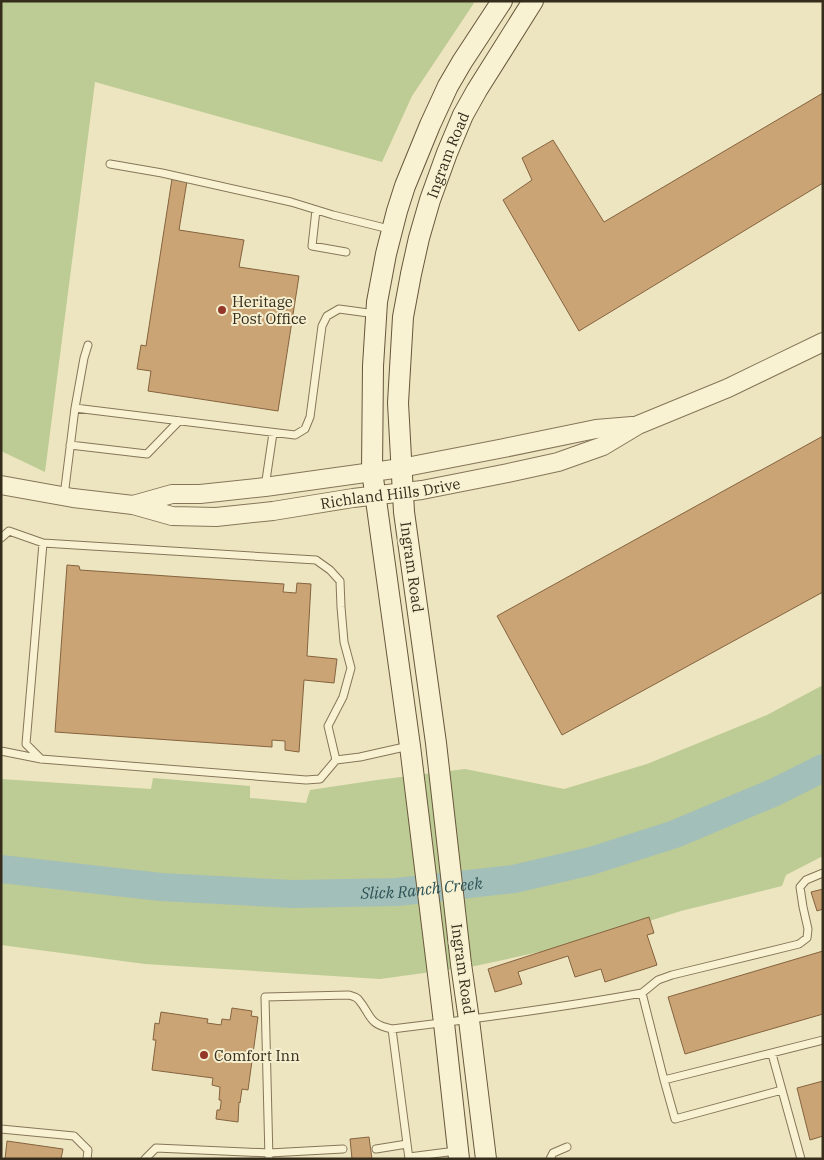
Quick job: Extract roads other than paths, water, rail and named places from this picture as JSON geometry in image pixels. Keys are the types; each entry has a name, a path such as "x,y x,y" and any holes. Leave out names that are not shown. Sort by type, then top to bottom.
{"main road":[{"name":"Ingram Road","path":"459,1155 420,824 372,471 373,366 377,302 392,230 405,186 448,86 502,1"},
{"name":"Ingram Road","path":"486,1159 470,1020 461,964 436,743 402,492 398,404 400,353 403,317 419,238 444,161 463,115 534,1"},
{"path":"392,230 419,238"},
{"path":"410,746 436,743"}],"street":[{"name":"Richland Hills Drive","path":"1,485 64,496 133,504 172,516 216,516 273,511 375,495 422,490 508,474 558,462 603,446 638,425 728,388 823,342"},
{"name":"Richland Hills Drive","path":"133,504 172,494 200,494 401,468 596,429 638,425"}],"lane":[{"path":"110,164 162,173 291,202 392,230"},
{"path":"316,210 312,246 346,252"},
{"path":"75,408 295,435 306,429 310,417 322,326 327,316 339,309 376,314"},
{"path":"64,496 75,408 88,345"},
{"path":"70,446 147,454 178,421"},
{"path":"265,486 273,433"},
{"path":"1,538 9,531 43,543 316,560 330,570 340,581 344,642 351,668 343,698 328,726 336,760"},
{"path":"41,759 26,744 43,543"},
{"path":"1,751 41,759 306,780 320,778 336,760 360,758 410,746"},
{"path":"269,1156 266,997 349,995 358,999 368,1016 378,1026 392,1029 470,1020 642,993 658,980 672,975 799,944 807,938 808,929 802,907 800,887 806,880 823,873"},
{"path":"642,993 674,1119 782,1090"},
{"path":"392,1029 409,1158 459,1155"},
{"path":"664,1080 823,1040"},
{"path":"772,1054 801,1159"},
{"path":"1,1129 74,1136 88,1150 87,1159"},
{"path":"376,1149 407,1144"},
{"path":"550,1159 554,1153 568,1147"},
{"path":"145,1159 156,1148 227,1155 269,1156 343,1150"}],"waterway":[{"name":"Slick Ranch Creek","path":"1,869 161,887 293,894 397,892 514,879 591,861 675,834 775,792 823,768"}],"place":[{"name":"Heritage Post Office","path":"222,310"},
{"name":"Comfort Inn","path":"204,1055"}]}
